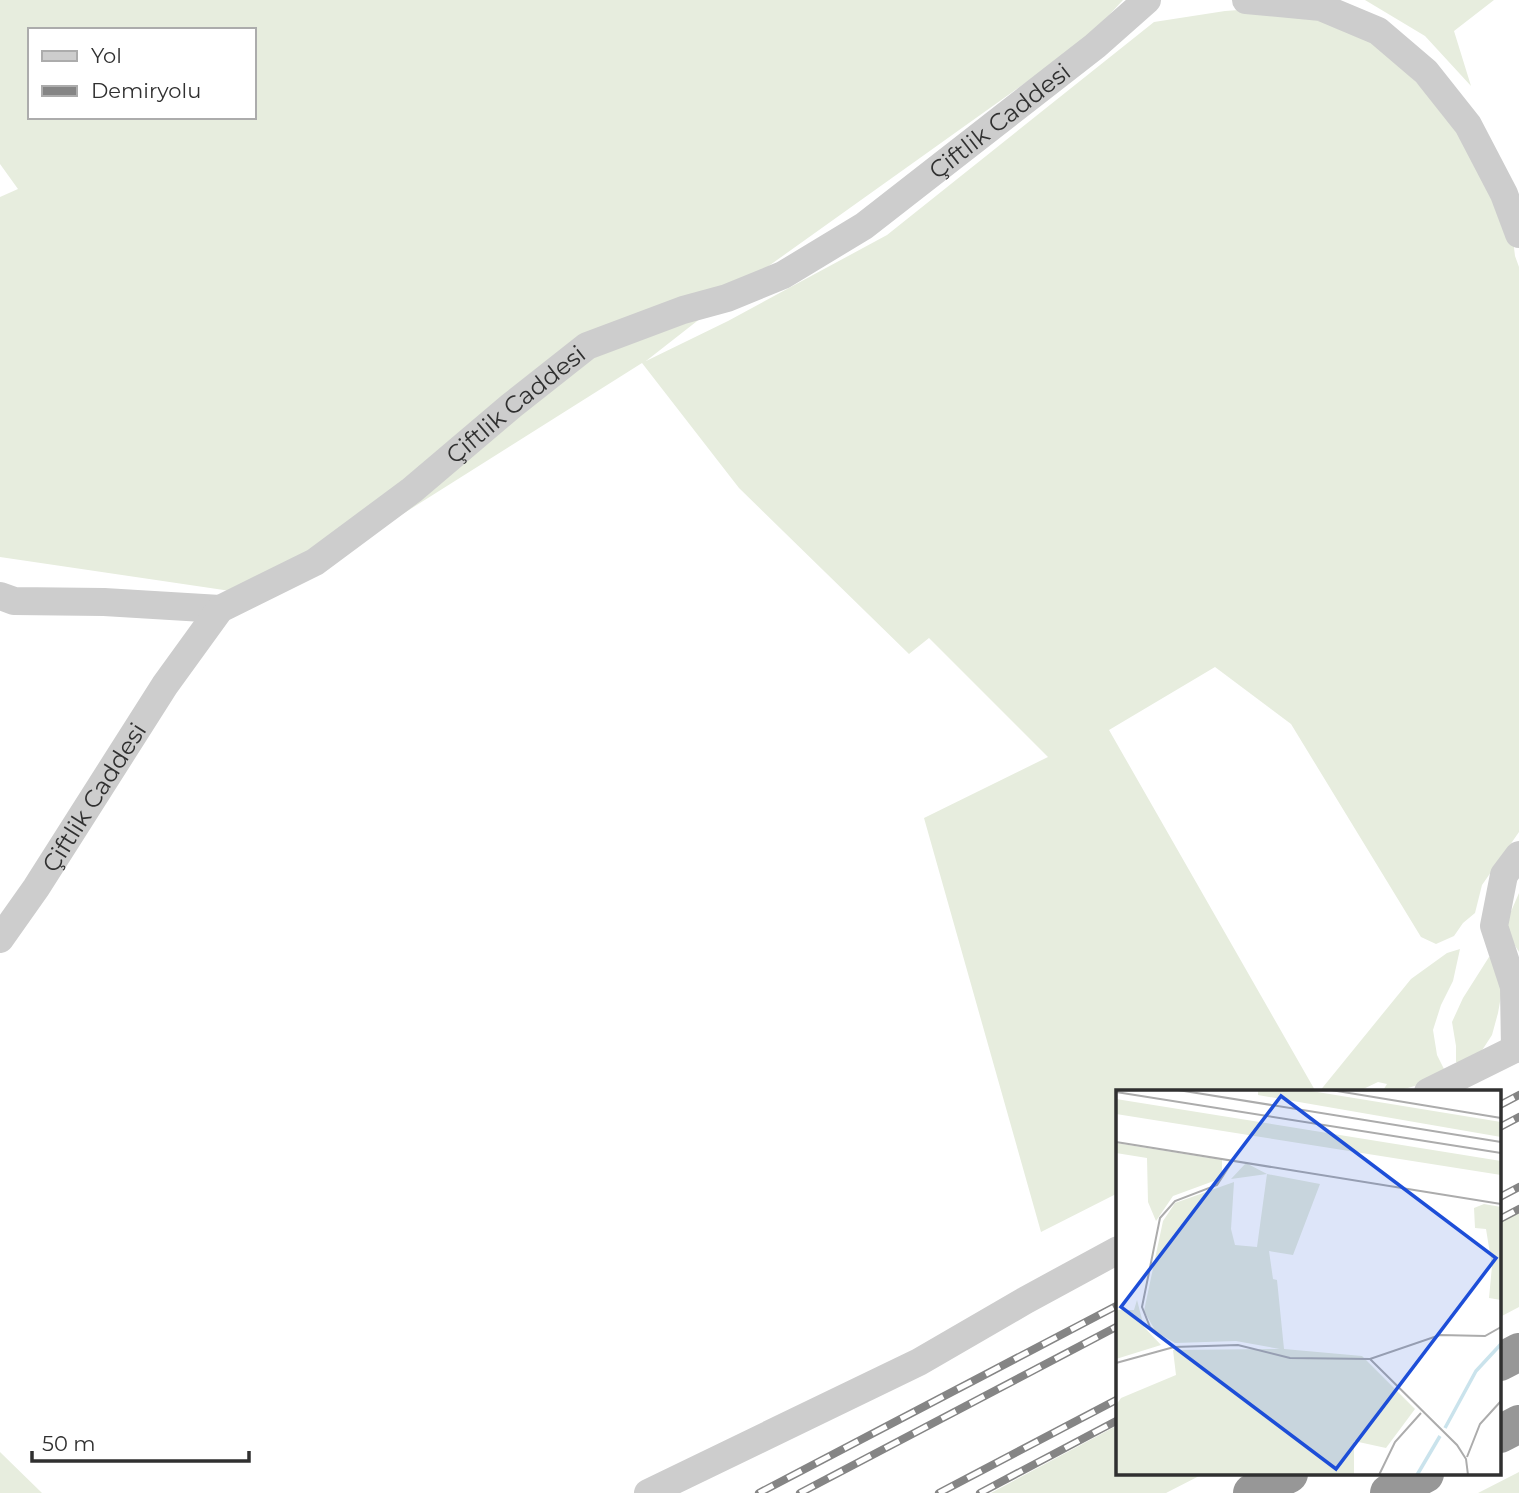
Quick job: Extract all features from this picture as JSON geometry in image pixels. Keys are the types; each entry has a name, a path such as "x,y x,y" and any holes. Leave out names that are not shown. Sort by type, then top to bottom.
{"highway":[{"path":"1502,1361 1519,1352"},
{"path":"1502,1433 1519,1424"},
{"path":"1252,1493 1285,1476"},
{"path":"1389,1493 1421,1476"}],"street":[{"name":"Çiftlik Caddesi","path":"0,939 36,888 165,685 220,609 315,562 412,490 587,346 683,310 727,298 783,275 864,226 1095,46 1147,0"},
{"path":"1246,0 1321,7 1378,32 1426,72 1468,125 1504,194 1519,234"},
{"path":"0,596 13,601 104,602 220,609"},
{"path":"1432,1090 1517,1048 1514,987 1494,926 1504,875 1519,855"},
{"path":"648,1493 919,1362 1116,1251"}],"green space":[{"path":"0,0 1123,0 1088,38 756,275 646,361 728,321 887,235 1154,22 1225,11 1279,7 1368,35 1451,116 1513,239 1519,267 1519,832 1482,885 1475,913 1463,923 1454,936 1436,944 1421,937 1291,724 1215,667 1109,730 1315,1090 1116,1090 1116,1194 1041,1232 924,818 1048,757 929,638 909,654 739,488 642,363 271,597 0,557 0,197 18,189 0,164"},
{"path":"1365,0 1494,0 1454,31 1471,86 1425,36"},
{"path":"1519,893 1519,952 1506,923"},
{"path":"1460,949 1453,981 1433,1030 1437,1055 1446,1073 1399,1090 1383,1090 1387,1084 1378,1082 1361,1090 1321,1090 1411,979 1447,953"},
{"path":"1489,957 1494,958 1503,985 1492,1035 1477,1058 1465,1064 1456,1062 1452,1022 1463,998"},
{"path":"1519,1211 1519,1307 1502,1316 1502,1221"},
{"path":"1116,1426 1116,1476 1199,1476 1166,1493 991,1493"},
{"path":"0,1452 42,1493 0,1493"},
{"path":"1519,1472 1519,1493 1478,1493"}],"railway":[{"path":"1502,1104 1519,1095"},
{"path":"1502,1126 1519,1117"},
{"path":"1502,1196 1519,1187"},
{"path":"1502,1218 1519,1209"},
{"path":"759,1493 1116,1306"},
{"path":"800,1493 1116,1327"},
{"path":"939,1493 1116,1400"},
{"path":"980,1493 1116,1421"}]}
